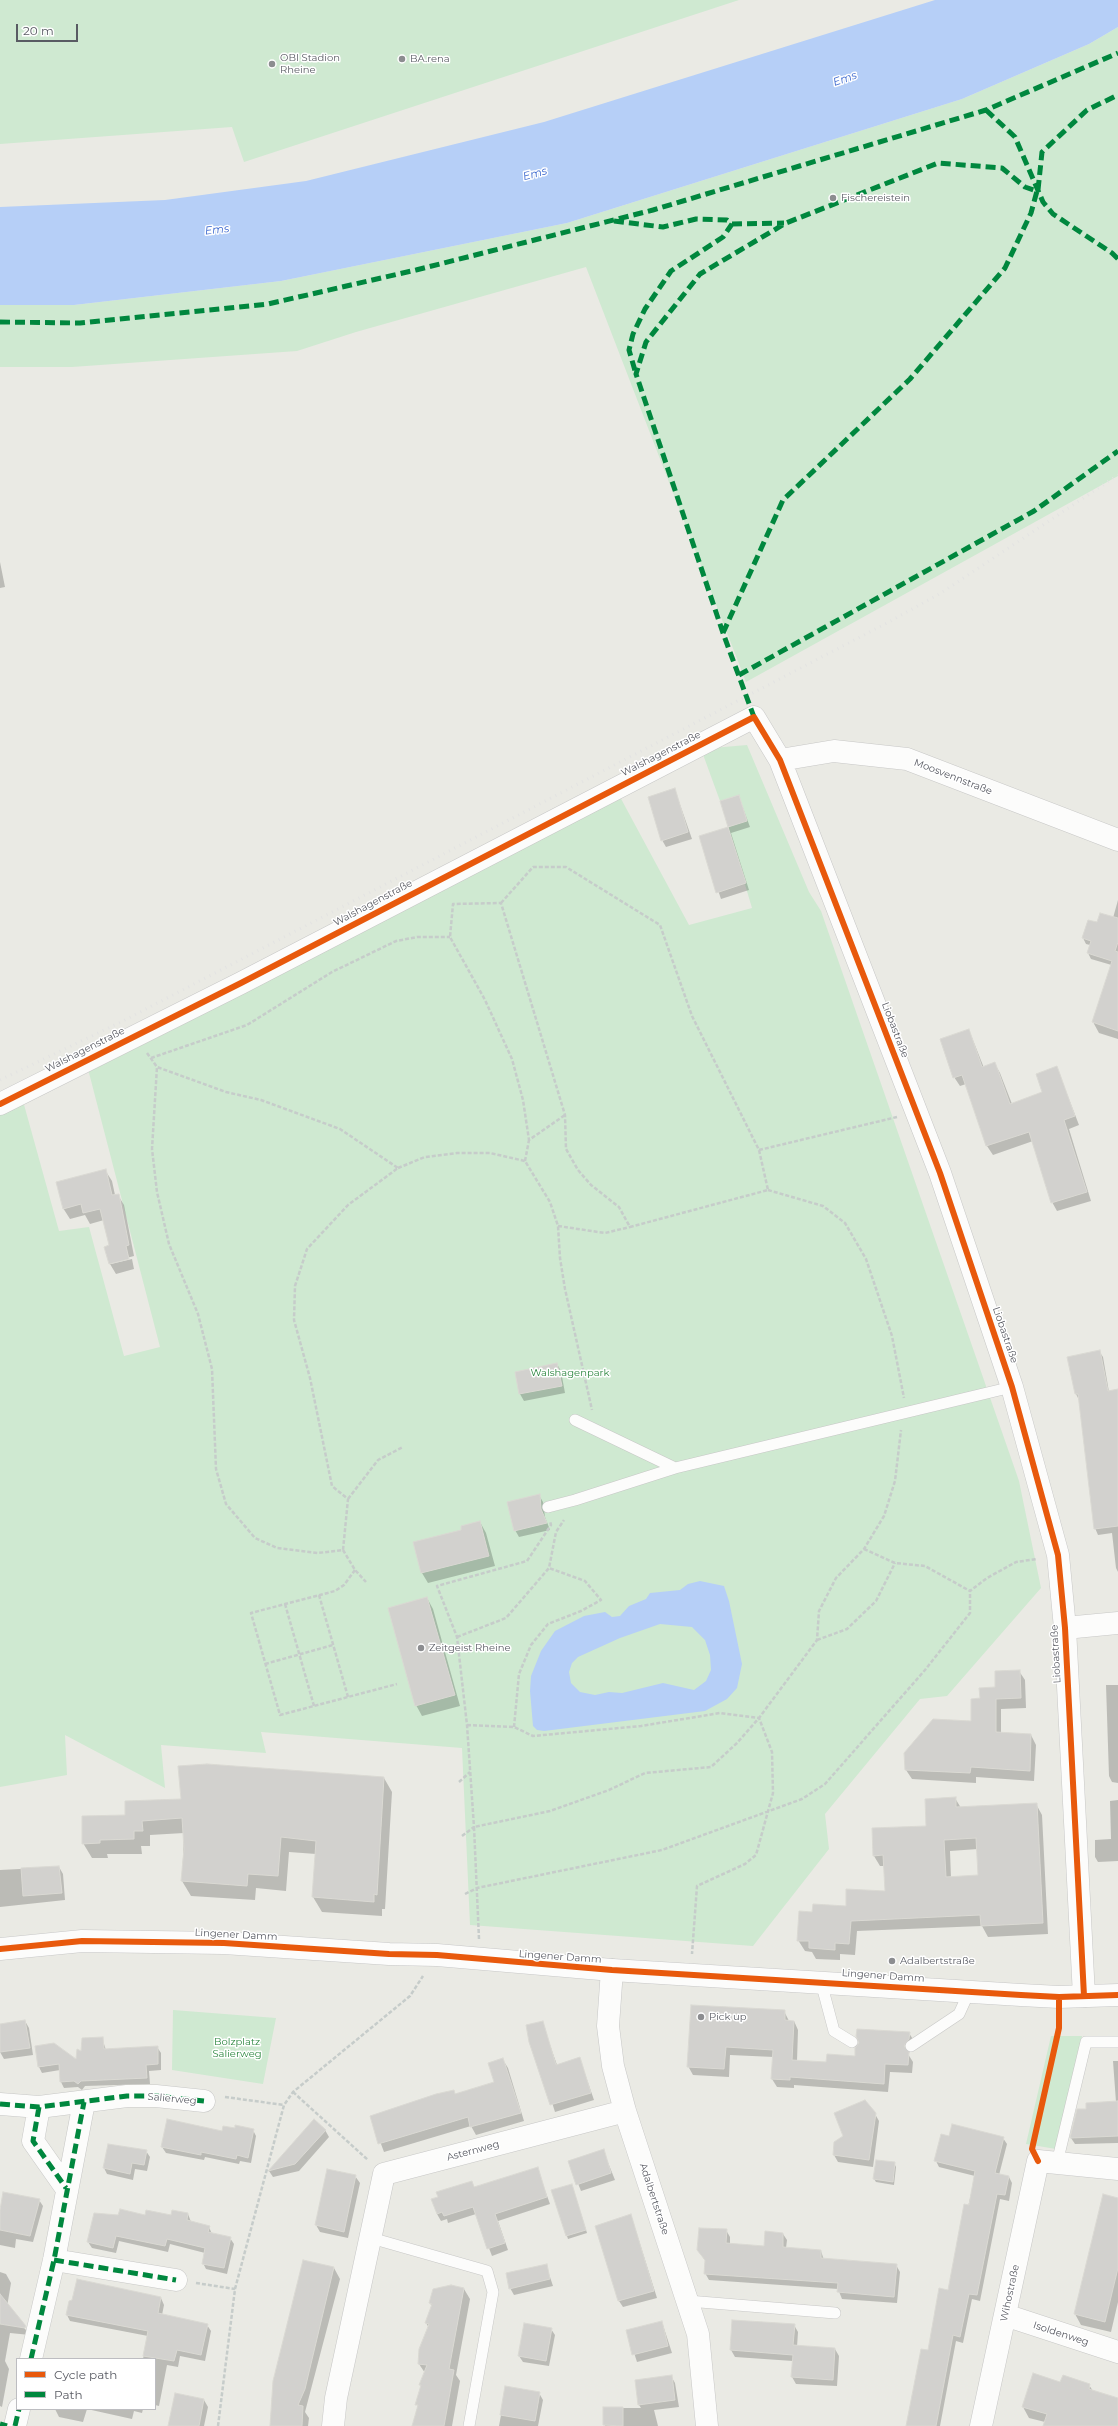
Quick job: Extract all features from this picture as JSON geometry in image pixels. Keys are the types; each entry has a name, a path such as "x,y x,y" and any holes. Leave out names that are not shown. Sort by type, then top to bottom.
{"street":[{"name":"Liobastraße","path":"754,717 780,760 917,1112 1012,1387 1058,1555 1065,1628 1084,1996"},
{"name":"Walshagenstraße","path":"0,1104 241,983 754,717"},
{"name":"Moosvennstraße","path":"780,760 834,751 906,759 1118,840"},
{"path":"1065,1628 1118,1623"},
{"name":"Lingener Damm","path":"0,1949 82,1941 224,1943 389,1954 437,1955 480,1961 969,1992 1059,1997 1118,1995"},
{"name":"Adalbertstraße","path":"612,1970 608,2026 614,2066 625,2111 698,2334 707,2426"},
{"name":"Salierweg","path":"0,2104 39,2107 128,2096 156,2096 204,2101"},
{"path":"30,2358 54,2260 66,2188 84,2102"},
{"path":"39,2107 33,2140 66,2188"},
{"name":"Asternweg","path":"384,2174 625,2111"},
{"path":"1047,2162 1118,2169"},
{"name":"Wihostraße","path":"981,2426 1005,2316 1047,2162"},
{"path":"333,2426 336,2398 384,2174"},
{"path":"54,2260 176,2280"},
{"name":"Isoldenweg","path":"1005,2316 1118,2352"},
{"path":"15,2426 19,2410"},
{"path":"0,2424 7,2426"}],"lane":[{"path":"548,1507 575,1500 675,1468 1012,1387"},
{"path":"575,1420 675,1468"},
{"path":"821,1982 834,2031 852,2042"},
{"path":"911,2046 958,2014 969,1992"},
{"path":"1047,2162 1086,2042 1118,2042"},
{"path":"371,2238 487,2271 493,2292 469,2426"},
{"path":"688,2301 835,2313"}],"path":[{"path":"597,1431 564,1289 558,1226 550,1202 525,1161 529,1140 523,1100 512,1059 485,1000 450,937 453,904 501,903 533,867 566,867 660,925 692,1016 759,1150 768,1190"},
{"path":"501,903 565,1115 566,1149 578,1170 591,1186 620,1207 630,1227"},
{"path":"151,1058 247,1025 332,972 396,941 417,937 450,937"},
{"path":"343,1550 318,1553 277,1548 255,1538 226,1504 216,1469 212,1369 198,1314 169,1244 157,1192 152,1150 157,1067 226,1092 262,1100 340,1129 398,1168"},
{"path":"759,1150 917,1112"},
{"path":"529,1140 565,1115"},
{"path":"348,1499 332,1486 310,1378 294,1320 295,1286 307,1249 348,1205 398,1168 425,1157 457,1153 490,1154 525,1161"},
{"path":"462,1836 474,1827 550,1811 609,1790 645,1773 711,1767 737,1743 759,1718 817,1640 819,1611 836,1578 864,1548 884,1516 895,1481 900,1432 907,1412 892,1336 866,1259 845,1223 823,1206 768,1190 605,1233 558,1226"},
{"path":"366,1582 355,1570 343,1550 348,1499 378,1460 403,1447"},
{"path":"457,1637 506,1618 549,1568 556,1532 575,1500"},
{"path":"480,1961 471,1772 457,1637 437,1586 527,1561 551,1525 548,1507"},
{"path":"864,1548 895,1563 925,1566 970,1591"},
{"path":"970,1591 987,1578 1016,1562 1058,1555"},
{"path":"817,1640 847,1629 876,1601 895,1563"},
{"path":"514,1727 519,1674 531,1645 548,1624 581,1611 601,1600 585,1581 549,1568"},
{"path":"355,1570 344,1585 335,1591 251,1614 280,1715 396,1684"},
{"path":"465,1894 477,1888 662,1850 802,1799 824,1784 925,1670 970,1613 970,1591"},
{"path":"319,1595 348,1697"},
{"path":"285,1604 314,1706"},
{"path":"265,1664 334,1645"},
{"path":"467,1725 514,1727 533,1736 641,1726 720,1713 759,1718"},
{"path":"691,1974 697,1886 745,1864 756,1855 773,1794 772,1752 759,1718"},
{"path":"458,1782 471,1772"},
{"path":"218,2426 235,2289 284,2105 293,2092 410,1996 437,1955"},
{"path":"293,2092 384,2174"},
{"path":"176,2280 235,2289"}],"green space":[{"name":"OBI Stadion Rheine","path":"0,0 739,0 244,162 232,127 0,144"},
{"path":"1118,27 1118,476 746,682 586,267 356,332 297,351 72,367 0,367 0,305 74,305 281,281 567,223 962,99 1089,44"},
{"name":"Walshagenpark","path":"747,745 809,892 821,911 1019,1481 1041,1588 947,1696 920,1699 825,1814 829,1849 753,1946 470,1925 462,1748 261,1732 266,1753 161,1745 165,1788 65,1735 67,1775 0,1787 0,1113 23,1101 59,1231 89,1227 124,1356 160,1347 88,1069 619,795 689,925 752,908 728,827 747,820 739,795 720,801 701,749"},
{"name":"Bolzplatz Salierweg","path":"173,2010 276,2018 263,2084 172,2070"},
{"path":"1051,2036 1082,2036 1056,2149 1026,2144"}],"water":[{"name":"Ems","path":"935,0 1118,0 1118,27 1089,44 962,99 567,223 281,281 74,305 0,305 0,207 165,200 306,181 544,122"},
{"path":"700,1581 724,1586 729,1601 742,1664 737,1688 727,1699 705,1711 544,1731 537,1730 533,1726 530,1691 531,1676 541,1651 555,1631 584,1616 605,1612 612,1617 620,1616 629,1606 646,1599 650,1593 680,1590 688,1584","holes":["660,1624 692,1627 705,1640 710,1655 711,1670 706,1681 694,1690 663,1683 622,1693 609,1692 595,1695 580,1692 571,1683 569,1672 572,1663 578,1657 620,1638"]}],"building":[{"path":"675,788 688,832 661,841 648,797"},
{"path":"739,795 747,821 728,827 720,801"},
{"path":"728,827 746,883 716,893 699,836"},
{"path":"1100,913 1118,918 1118,942 1115,951 1118,952 1118,1031 1092,1022 1112,961 1087,953 1091,941 1082,938 1088,920 1097,922"},
{"path":"969,1029 982,1067 995,1062 1010,1104 1042,1092 1036,1074 1057,1066 1075,1116 1064,1120 1087,1192 1051,1203 1029,1132 986,1146 962,1075 953,1078 940,1039"},
{"path":"106,1169 112,1195 119,1194 129,1245 126,1246 129,1259 109,1264 104,1247 109,1245 100,1209 83,1213 81,1204 63,1209 56,1182"},
{"path":"1100,1350 1108,1391 1118,1389 1118,1526 1094,1529 1078,1394 1075,1394 1067,1357"},
{"path":"557,1363 562,1386 519,1394 515,1372"},
{"path":"540,1494 541,1509 547,1523 514,1531 507,1502"},
{"path":"480,1521 489,1556 421,1573 413,1542 461,1530 461,1526"},
{"path":"427,1597 455,1695 415,1706 388,1608"},
{"path":"1020,1670 1021,1698 996,1699 996,1732 1031,1734 1030,1771 971,1767 970,1773 905,1770 904,1753 933,1719 971,1721 971,1699 980,1698 979,1688 995,1687 995,1671"},
{"path":"207,1764 384,1777 377,1895 374,1894 374,1902 312,1897 316,1841 281,1837 278,1876 248,1874 247,1886 181,1881 184,1849 182,1818 142,1821 143,1831 134,1831 134,1839 100,1840 100,1843 82,1844 82,1816 125,1815 125,1801 181,1799 178,1766"},
{"path":"956,1797 956,1807 1037,1803 1043,1923 981,1926 980,1915 851,1921 849,1944 835,1943 835,1950 809,1948 809,1941 797,1941 799,1911 812,1912 813,1904 846,1906 846,1889 885,1891 883,1855 873,1856 872,1828 926,1826 925,1799","holes":["976,1838 978,1875 946,1877 944,1840"]},
{"path":"59,1866 62,1893 23,1896 21,1868"},
{"path":"691,2005 785,2010 785,2020 794,2021 792,2060 826,2062 827,2054 855,2056 855,2048 859,2043 856,2036 857,2029 910,2032 909,2039 904,2046 909,2052 908,2065 885,2064 884,2084 790,2077 790,2080 771,2079 773,2050 726,2047 724,2069 687,2067"},
{"path":"25,2020 30,2048 0,2052 0,2024"},
{"path":"543,2021 556,2065 580,2057 591,2093 550,2105 529,2042 526,2025"},
{"path":"103,2037 104,2049 158,2046 158,2064 146,2065 147,2078 81,2081 78,2084 74,2081 60,2082 59,2064 38,2067 35,2046 54,2043 76,2059 77,2049 81,2051 82,2038"},
{"path":"503,2058 521,2113 470,2127 468,2117 378,2144 370,2116 436,2094 454,2090 455,2094 494,2082 488,2063"},
{"path":"865,2100 876,2113 869,2160 833,2155 834,2142 843,2136 834,2113"},
{"path":"1118,2101 1118,2136 1070,2138 1077,2109 1086,2109 1086,2103"},
{"path":"167,2119 222,2131 223,2126 235,2128 235,2125 254,2129 248,2158 237,2155 236,2159 201,2152 201,2155 161,2147"},
{"path":"314,2119 326,2130 295,2164 268,2171"},
{"path":"952,2124 1004,2137 995,2173 1009,2176 1005,2195 997,2194 977,2295 969,2294 960,2337 953,2335 936,2426 906,2426 921,2349 928,2350 939,2288 948,2290 964,2204 969,2205 975,2171 934,2161 941,2134 949,2136"},
{"path":"108,2144 147,2150 144,2165 132,2163 130,2174 103,2168"},
{"path":"604,2149 611,2173 576,2185 568,2161"},
{"path":"876,2160 895,2162 893,2182 873,2179"},
{"path":"538,2167 547,2197 495,2214 505,2243 487,2249 473,2207 444,2216 442,2212 437,2214 431,2199 438,2197 436,2192 472,2181 474,2187"},
{"path":"327,2169 356,2175 344,2232 315,2225"},
{"path":"572,2184 586,2230 566,2236 551,2190"},
{"path":"3,2192 40,2199 30,2236 0,2230 0,2210"},
{"path":"1103,2194 1118,2198 1118,2268 1105,2322 1074,2314"},
{"path":"120,2209 145,2215 146,2210 171,2215 172,2210 188,2213 187,2220 210,2226 208,2232 231,2237 224,2268 202,2264 205,2248 167,2239 165,2246 116,2236 113,2248 87,2242 94,2213 118,2215"},
{"path":"631,2214 654,2291 618,2301 595,2226"},
{"path":"699,2228 727,2229 726,2243 764,2246 765,2231 783,2233 783,2247 821,2250 821,2258 897,2264 894,2297 837,2292 838,2283 704,2274 705,2260 697,2250"},
{"path":"303,2260 334,2267 305,2389 298,2405 303,2406 302,2426 270,2426 273,2381"},
{"path":"547,2264 550,2279 509,2289 506,2273"},
{"path":"77,2279 161,2297 158,2313 208,2324 201,2355 177,2350 174,2361 143,2356 148,2331 66,2315 69,2301 72,2300"},
{"path":"451,2285 464,2288 449,2369 454,2370 444,2426 412,2426 418,2405 415,2405 421,2385 419,2385 427,2365 418,2364 419,2349 429,2324 425,2323 432,2304 429,2303 433,2289"},
{"path":"0,2294 26,2326 25,2328 0,2324"},
{"path":"732,2320 795,2324 793,2345 835,2348 833,2380 791,2377 793,2355 730,2350"},
{"path":"662,2321 668,2346 632,2355 626,2330"},
{"path":"524,2323 552,2328 546,2361 518,2356"},
{"path":"1033,2373 1060,2382 1063,2375 1090,2384 1089,2389 1118,2398 1118,2426 1043,2426 1047,2414 1022,2407"},
{"path":"672,2375 675,2400 638,2405 635,2380"},
{"path":"505,2386 540,2392 535,2421 500,2415"},
{"path":"175,2393 204,2399 199,2426 168,2426"},
{"path":"603,2407 623,2407 623,2426 603,2425"}],"railway":[{"path":"0,1080 121,1022 887,623 941,593 1118,475"}],"marked path":[{"path":"0,322 80,323 268,304 416,270 653,210 986,110 1118,53"},
{"path":"1038,190 1042,152 1087,110 1118,95"},
{"path":"986,110 1015,137 1043,202 1053,214 1112,253 1118,259"},
{"path":"723,633 783,500 910,379 1005,268 1031,213 1037,191 1025,187 1002,168 938,163 786,223 700,274 646,342 636,374 723,633 754,717"},
{"path":"614,221 663,227 696,219 727,220 732,224 723,237 671,271 645,309 633,334 629,350 636,374"},
{"path":"732,224 784,223"},
{"path":"739,675 1034,511 1118,451"},
{"path":"0,2104 39,2107 127,2096 156,2096 204,2101"},
{"path":"31,2358 54,2260 84,2102"},
{"path":"39,2107 33,2141 66,2188"},
{"path":"54,2260 176,2280"},
{"path":"15,2426 19,2410"},
{"path":"0,2424 7,2426"}],"cycle path":[{"path":"0,1104 241,983 754,717 780,760 940,1173 1012,1387 1058,1555 1065,1628 1084,1996"},
{"path":"0,1949 82,1941 224,1943 389,1954 437,1955 612,1970 1021,1995 1059,1997 1118,1995"},
{"path":"1038,2161 1032,2149 1059,2028 1059,1997"}],"place":[{"name":"BA.rena","path":"402,59"},
{"name":"OBI Stadion Rheine","path":"272,64"},
{"name":"Fischereistein","path":"833,198"},
{"name":"Zeitgeist Rheine","path":"421,1648"},
{"name":"Adalbertstraße","path":"892,1961"},
{"name":"Pick up","path":"701,2017"}]}
